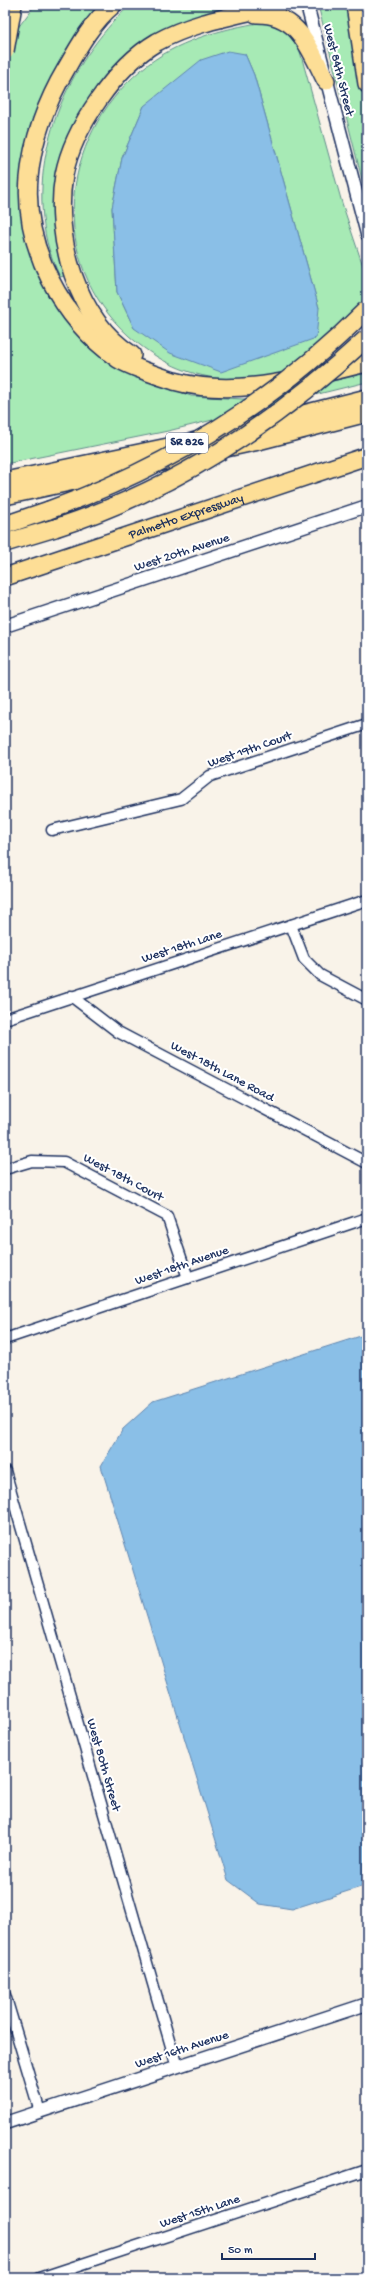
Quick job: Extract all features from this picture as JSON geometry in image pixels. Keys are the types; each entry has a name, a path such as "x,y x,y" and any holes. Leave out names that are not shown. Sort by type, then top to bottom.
{"highway":[{"path":"5,51 13,5"},
{"path":"5,26 23,5"},
{"path":"113,5 82,40 56,84 39,127 29,178 30,218 40,255 53,286 71,314 95,340 119,360 173,381 202,387 235,388 269,384 367,363"},
{"path":"173,381 123,349 104,330 88,308 74,278 66,251 62,214 64,175 79,133 101,95 125,68 157,42 194,27 278,5"},
{"path":"354,5 367,84"},
{"path":"240,15 268,14 283,19 296,28 326,81"},
{"path":"5,525 49,510 133,476 173,456 230,422 302,369 367,309"},
{"path":"5,543 56,528 103,511 182,474 240,440 288,405 367,338"},
{"name":"SR 826","path":"5,481 198,441 367,398"},
{"path":"5,496 254,442 367,413"},
{"name":"Palmetto Expressway","path":"5,577 367,456"}],"street":[{"name":"West 84th Street","path":"307,5 367,234"},
{"name":"West 20th Avenue","path":"5,626 367,506"},
{"name":"West 19th Court","path":"52,830 181,798 210,776 367,724"},
{"name":"West 18th Lane","path":"5,1019 71,996 367,900"},
{"path":"291,925 304,958 314,970 320,975 367,1000"},
{"name":"West 18th Lane Road","path":"71,996 118,1032 367,1163"},
{"name":"West 18th Court","path":"5,1170 32,1161 64,1162 167,1216 188,1278"},
{"name":"West 18th Avenue","path":"5,1339 367,1218"},
{"name":"West 80th Street","path":"5,1471 177,2067"},
{"path":"5,1995 40,2112"},
{"name":"West 16th Avenue","path":"5,2123 367,2005"},
{"name":"West 15th Lane","path":"40,2278 367,2170"}],"green space":[{"path":"35,5 108,5 101,13 26,166 48,291 140,377 191,396 243,399 260,398 367,373 367,382 168,431 5,464 5,45"},
{"path":"130,5 247,5 181,22 79,124 59,243 64,276 60,277 47,242 42,210 43,177 48,145 57,113 71,83 88,54 108,28"},
{"path":"318,5 350,5 367,112 367,199"},
{"path":"264,22 283,28 299,48 342,203 367,278 367,296 332,330 276,377 264,380 215,378 191,372 158,358 129,336 103,306 85,273 75,238 74,201 80,165 93,130 114,98 141,70 169,51 199,38 231,28","holes":["245,54 254,75 319,308 134,328 117,292 112,208 122,158 144,106"]}],"water":[{"path":"228,51 245,54 254,75 319,308 316,338 221,372 170,353 134,328 117,292 112,208 122,158 144,106 201,60"},
{"path":"367,1334 367,1885 292,1909 260,1904 228,1880 101,1466 123,1429 153,1402"}]}
